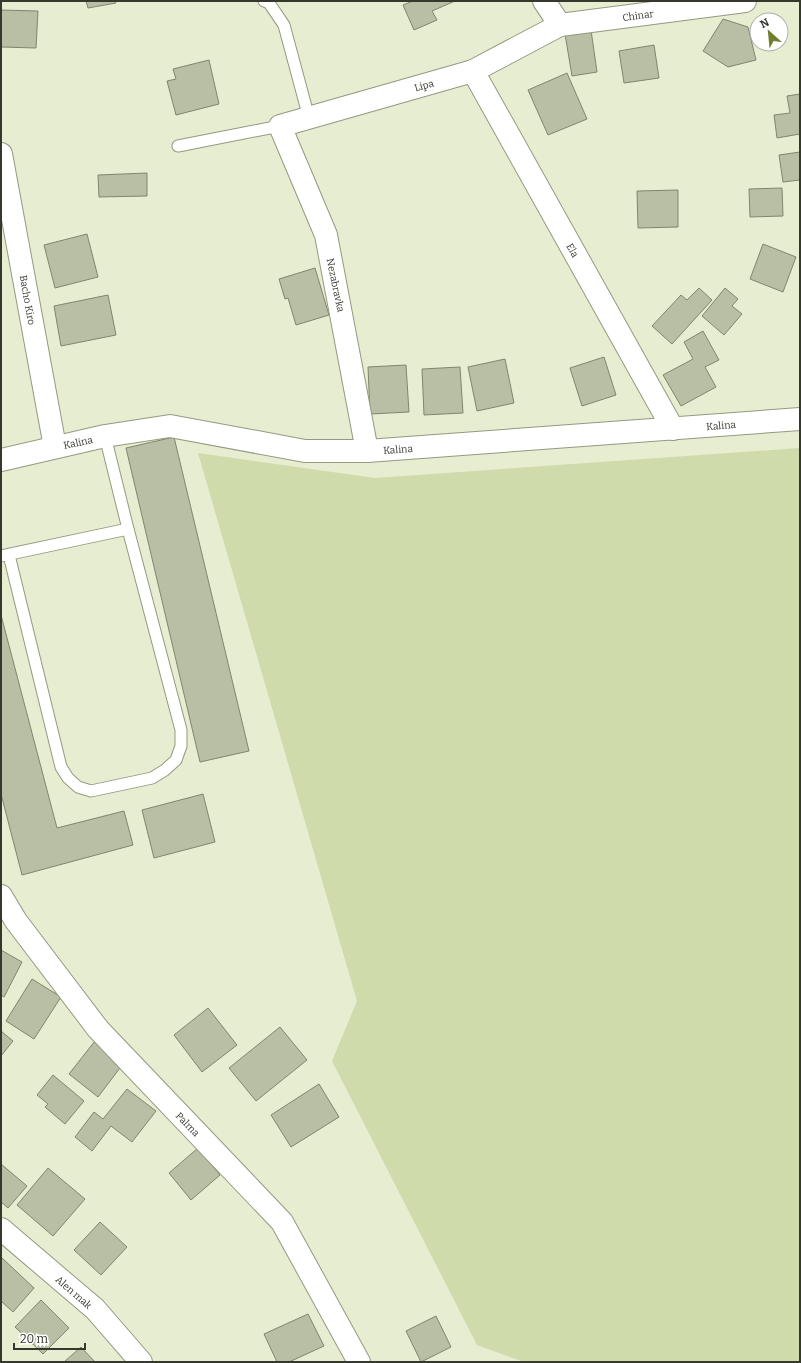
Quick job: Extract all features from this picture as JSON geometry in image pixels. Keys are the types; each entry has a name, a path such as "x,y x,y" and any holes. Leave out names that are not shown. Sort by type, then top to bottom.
{"street":[{"path":"544,1 560,26"},
{"name":"Chinar","path":"560,26 745,1"},
{"name":"Lipa","path":"280,126 473,71 560,26"},
{"name":"Ela","path":"473,71 673,429"},
{"name":"Nezabravka","path":"280,126 326,235 367,451"},
{"name":"Bacho Kiro","path":"1,154 55,447"},
{"name":"Kalina","path":"1,460 105,436 170,426 305,451 367,451 800,419"},
{"name":"Palma","path":"1,896 16,921 98,1029 282,1222 359,1362"},
{"name":"Alen mak","path":"1,1229 95,1309 141,1362"}],"lane":[{"path":"264,1 269,2 284,24 308,118"},
{"path":"178,146 280,126"},
{"path":"105,436 181,730 181,746 176,760 165,770 152,778 91,791 78,787 68,778 61,767 5,555 128,529"}],"green space":[{"path":"800,448 800,1362 524,1362 477,1345 332,1061 357,1001 198,453 375,478"}],"building":[{"path":"86,1 115,1 116,3 88,8"},
{"path":"413,1 455,1 432,11 437,20 414,30 403,5"},
{"path":"1,10 38,11 36,48 1,47"},
{"path":"723,19 748,27 749,52 754,52 756,60 728,67 703,51"},
{"path":"591,30 597,72 572,76 565,34"},
{"path":"654,45 659,78 624,83 619,51"},
{"path":"209,60 219,104 176,115 167,81 176,79 173,69"},
{"path":"567,73 587,119 548,135 528,90"},
{"path":"800,94 800,134 777,138 774,115 790,113 787,96"},
{"path":"800,152 800,180 783,182 779,155"},
{"path":"147,173 147,196 99,197 98,175"},
{"path":"782,188 783,216 750,217 749,189"},
{"path":"678,190 678,227 638,228 637,191"},
{"path":"87,234 98,277 55,288 44,245"},
{"path":"763,244 796,257 783,292 750,279"},
{"path":"315,268 329,315 296,325 288,298 285,299 279,279"},
{"path":"699,288 712,300 672,344 652,326 681,295 687,300"},
{"path":"725,288 738,299 732,306 742,314 724,335 702,316"},
{"path":"108,295 116,335 61,346 54,306"},
{"path":"703,331 719,360 705,367 716,387 681,406 663,375 693,359 684,342"},
{"path":"604,357 616,395 582,406 570,368"},
{"path":"505,359 514,403 477,411 468,367"},
{"path":"406,365 409,412 370,414 368,367"},
{"path":"460,367 463,413 424,415 422,369"},
{"path":"174,437 249,751 200,762 126,448"},
{"path":"1,615 57,828 124,811 133,845 22,875 1,794"},
{"path":"203,794 215,842 154,858 142,810"},
{"path":"1,950 22,962 4,997 1,995"},
{"path":"32,979 61,997 34,1039 6,1021"},
{"path":"208,1008 237,1045 202,1072 174,1035"},
{"path":"280,1027 307,1060 256,1101 229,1068"},
{"path":"1,1031 13,1041 1,1056"},
{"path":"95,1041 123,1064 98,1097 69,1074"},
{"path":"53,1075 84,1101 65,1124 45,1107 48,1104 37,1095"},
{"path":"319,1084 339,1117 291,1147 271,1115"},
{"path":"127,1089 156,1111 132,1142 111,1126 92,1151 75,1137 94,1112 103,1119"},
{"path":"198,1148 220,1175 191,1200 169,1173"},
{"path":"1,1164 27,1186 8,1208 1,1202"},
{"path":"48,1168 85,1199 53,1236 17,1205"},
{"path":"100,1222 127,1247 101,1275 74,1250"},
{"path":"1,1257 34,1288 13,1312 1,1301"},
{"path":"41,1300 69,1328 43,1354 15,1327"},
{"path":"308,1314 324,1346 289,1362 277,1362 264,1334"},
{"path":"436,1316 451,1347 421,1362 406,1331"},
{"path":"81,1347 95,1362 64,1362"}]}
